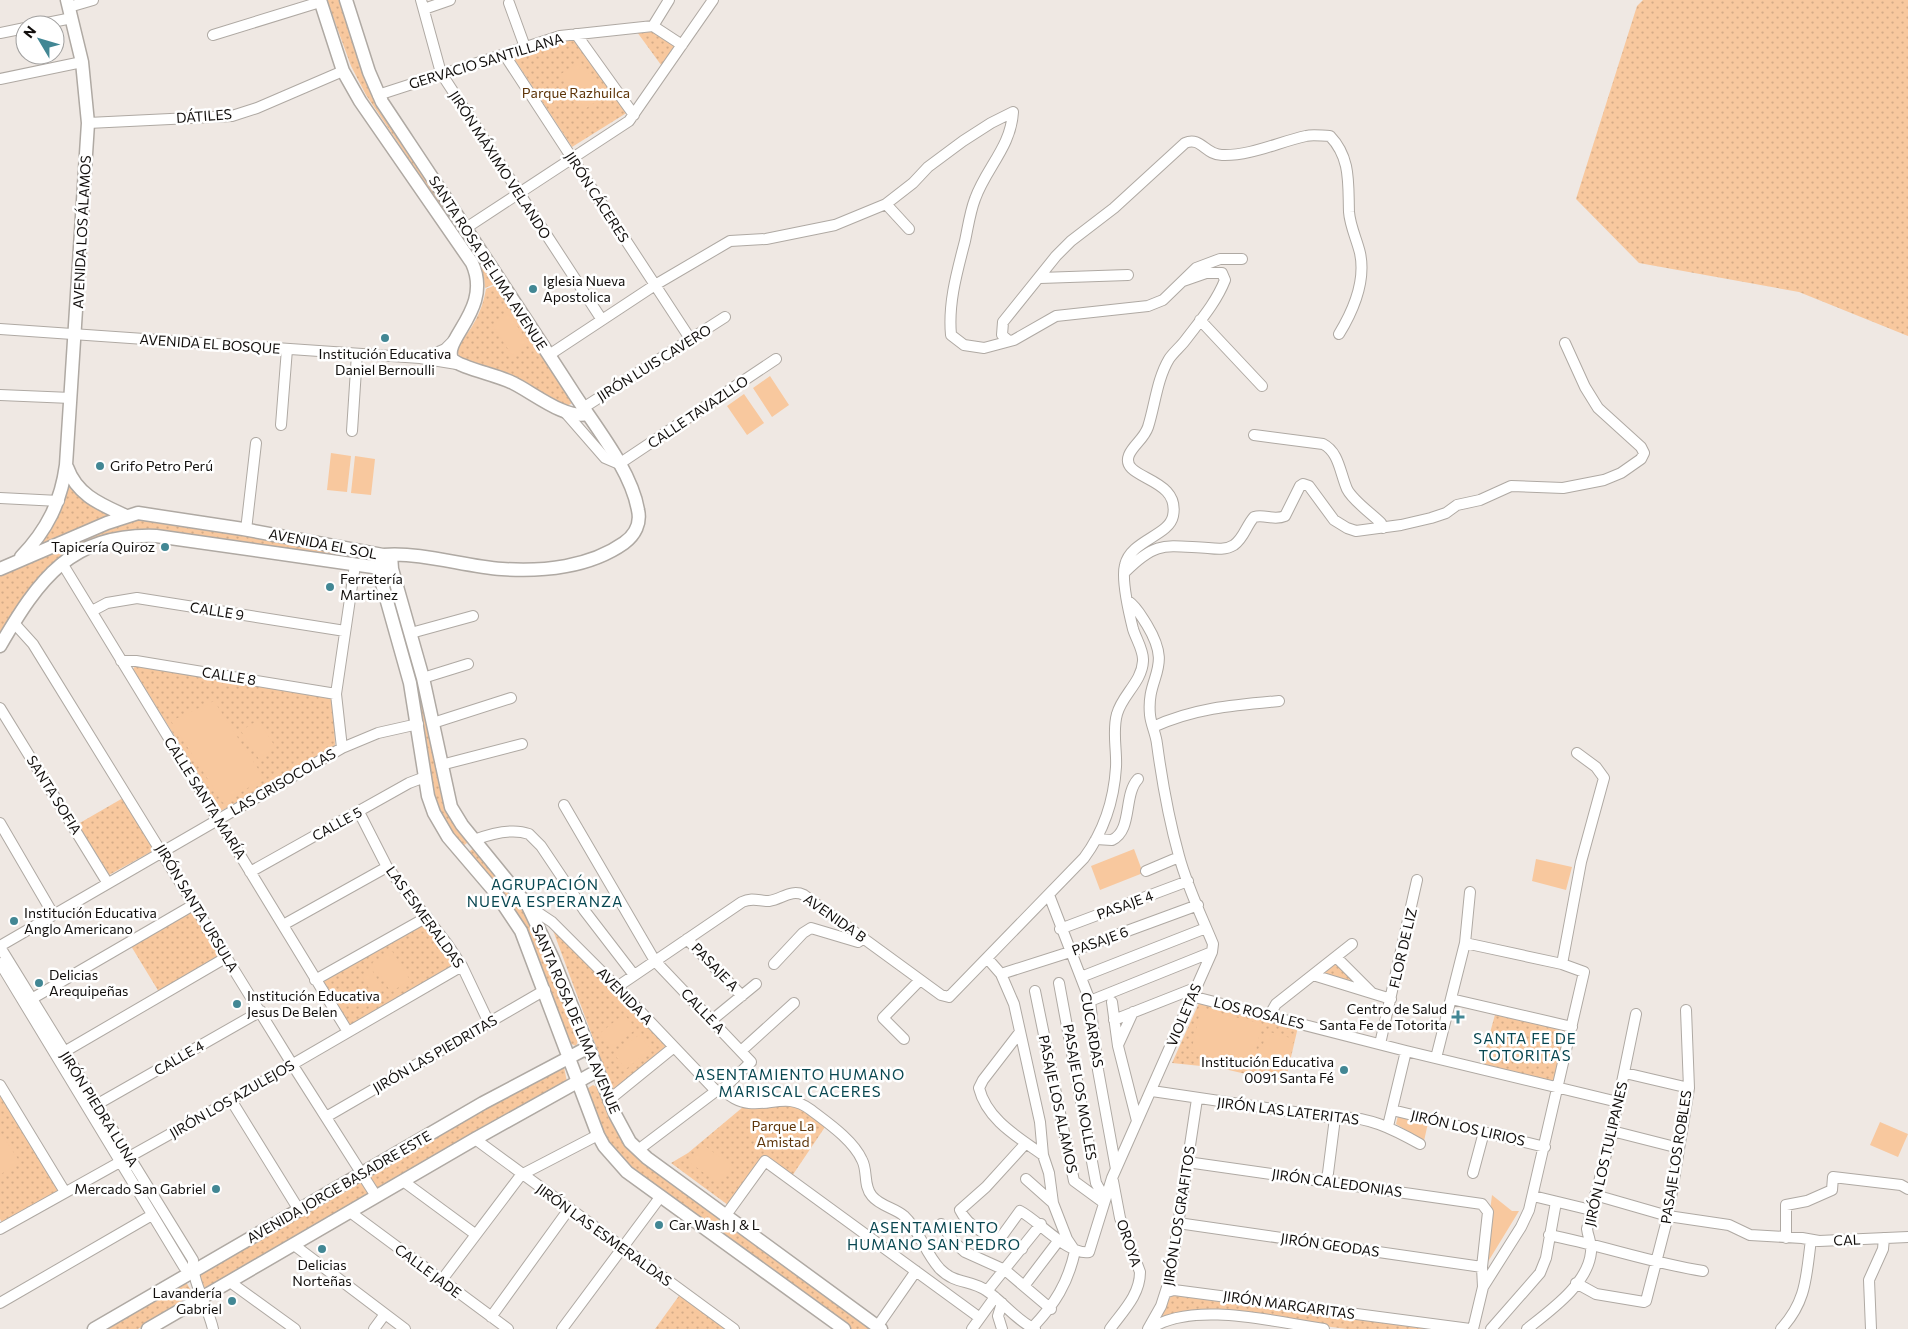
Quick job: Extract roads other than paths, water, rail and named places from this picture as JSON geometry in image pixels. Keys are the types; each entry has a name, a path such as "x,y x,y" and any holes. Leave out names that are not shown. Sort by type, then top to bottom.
{"main road":[{"name":"SANTA ROSA DE LIMA AVENUE","path":"346,0 378,95 619,464 632,492 639,521"},
{"path":"320,1 343,71 360,101 472,263 478,276 479,284 472,312 454,340 450,356 457,364"},
{"name":"AVENIDA LOS ÁLAMOS","path":"17,561 45,528 59,501 66,465 76,334 87,129 82,62 70,8"},
{"name":"AVENIDA EL BOSQUE","path":"457,364 491,373 512,382 574,416 585,411"},
{"path":"66,465 80,490 101,505 126,516"},
{"name":"AVENIDA EL SOL","path":"0,568 126,516 152,514 387,555 402,553 502,569 554,568 595,558 626,542 635,533 639,521"},
{"name":"AVENIDA EL SOL","path":"0,646 36,588 62,563 92,546 107,541 139,535 156,536 381,569"},
{"name":"SANTA ROSA DE LIMA AVENUE","path":"387,555 381,569 383,589 410,683 425,777 434,813 461,854 495,892 521,931 545,990 598,1135 604,1146 627,1172 844,1329"},
{"name":"SANTA ROSA DE LIMA AVENUE","path":"381,569 411,633 423,678 440,764 451,807 474,840 528,906 553,960 587,1048 623,1131 638,1150 879,1328"},
{"path":"461,854 474,840"},
{"name":"AVENIDA JORGE BASADRE ESTE","path":"94,1329 361,1173 587,1048"},
{"name":"AVENIDA JORGE BASADRE ESTE","path":"148,1329 474,1139 597,1071"}],"street":[{"path":"56,15 93,0"},
{"path":"422,4 450,0"},
{"path":"669,0 653,26 682,45"},
{"path":"466,228 620,128 634,115 713,0"},
{"path":"213,35 320,1"},
{"path":"508,3 525,47"},
{"name":"JIRÓN MÁXIMO VELANDO","path":"422,4 441,73 518,194 602,320"},
{"name":"GERVACIO SANTILLANA","path":"378,95 525,47 576,34 653,26"},
{"path":"0,33 15,30"},
{"path":"576,34 634,115"},
{"name":"JIRÓN CÁCERES","path":"504,54 691,340"},
{"path":"0,79 82,62"},
{"name":"DÁTILES","path":"87,129 232,116 257,108 343,71"},
{"path":"549,355 655,285 730,241 766,239 825,227 857,217 886,204 963,141 991,123 1013,112 1012,130 1009,137 975,199 949,314 951,335 964,345 984,348 1009,341 1056,316 1148,306 1164,300 1196,268 1220,259 1242,259"},
{"path":"1009,341 1002,334 1003,322 1056,256 1071,241 1114,208 1185,143 1192,140 1198,141 1213,155 1224,155 1252,151 1308,135 1330,136 1340,146 1346,161 1349,214 1360,256 1359,287 1350,315 1339,334"},
{"path":"886,204 909,229"},
{"path":"1075,1251 1066,1239 1053,1203 1049,1173 1043,1155 1040,1122 1014,1004 1001,974 987,958 1078,866 1096,839 1107,816 1116,768 1116,716 1120,704 1137,680 1143,659 1133,628 1124,572 1131,552 1167,526 1173,516 1172,502 1167,491 1160,484 1134,472 1128,459 1148,427 1168,361 1216,300 1225,277 1222,273 1213,272 1182,281"},
{"path":"1040,278 1128,275"},
{"name":"JIRÓN LUIS CAVERO","path":"585,411 725,317"},
{"path":"1200,320 1262,386"},
{"name":"AVENIDA EL BOSQUE","path":"0,329 420,358 457,364"},
{"name":"AVENIDA EL BOSQUE","path":"420,358 432,356 454,340"},
{"path":"1124,572 1143,554 1157,547 1220,549 1233,546 1240,540 1254,517 1278,519 1284,516 1300,486 1303,484 1309,486 1334,520 1342,526 1356,531 1383,528 1431,518 1446,513 1457,505 1480,500 1511,486 1563,488 1604,480 1621,473 1641,459 1644,453 1642,447 1598,408 1590,397 1565,343"},
{"path":"281,425 287,349"},
{"path":"352,430 357,354"},
{"name":"CALLE TAVAZLLO","path":"619,464 776,359"},
{"path":"0,395 71,398"},
{"name":"AVENIDA EL BOSQUE","path":"564,411 605,458 619,464"},
{"path":"1254,435 1323,444 1329,448 1336,456 1349,492 1381,523 1383,528"},
{"path":"246,530 256,443"},
{"path":"0,498 59,501"},
{"name":"CALLE SANTA MARÍA","path":"62,563 348,1032"},
{"path":"342,748 336,694 355,565"},
{"name":"CALLE 9","path":"92,611 107,603 137,598 345,631"},
{"path":"1090,1001 1212,952 1213,944 1179,857 1165,786 1160,772 1150,705 1160,652 1137,608 1128,601"},
{"path":"411,633 473,616"},
{"name":"JIRÓN SANTA URSULA","path":"14,623 33,644 163,851 292,1064 376,1196"},
{"name":"CALLE 8","path":"121,661 136,661 336,694"},
{"path":"423,678 468,664"},
{"path":"433,723 511,698"},
{"path":"1153,727 1178,716 1202,710 1279,702"},
{"name":"SANTA SOFIA","path":"0,708 107,882"},
{"name":"LAS GRISOCOLAS","path":"0,946 107,882 342,748 378,733 418,724"},
{"path":"440,764 522,744"},
{"path":"1562,964 1581,862 1604,778 1596,767 1577,753"},
{"name":"CALLE 5","path":"250,872 425,777"},
{"path":"1096,839 1112,840 1121,833 1133,787 1138,779"},
{"name":"CALLE A","path":"564,805 655,961 751,1062 719,1090"},
{"name":"LAS ESMERALDAS","path":"359,812 387,866 462,966 489,1023"},
{"path":"0,824 53,914"},
{"path":"474,840 486,836 509,833 530,834 541,846 589,918 634,975"},
{"path":"1146,871 1179,857"},
{"path":"283,925 387,866"},
{"name":"PASAJE 4","path":"1060,928 1188,880"},
{"name":"FLOR DE LIZ","path":"1380,1044 1417,880"},
{"path":"1436,1058 1465,943 1470,892"},
{"name":"AVENIDA B","path":"618,987 745,900 770,900 794,893 804,895 941,995 949,997 987,958"},
{"name":"CUCARDAS","path":"1049,895 1060,928 1090,1001 1098,1070 1114,1174"},
{"path":"28,1001 195,904"},
{"name":"PASAJE 6","path":"1001,974 1070,952 1198,905"},
{"name":"AVENIDA A","path":"528,906 552,922 618,987 674,1047 719,1090"},
{"path":"315,980 427,917"},
{"path":"774,964 803,933 811,928 858,942 864,938"},
{"path":"1081,977 1206,928"},
{"name":"PASAJE A","path":"687,939 742,996"},
{"path":"1465,943 1562,964 1584,972 1533,1196 1521,1227 1483,1287"},
{"path":"1269,1016 1276,1004 1352,944"},
{"name":"JIRÓN PIEDRA LUNA","path":"0,946 28,1001 119,1162 184,1267 192,1272"},
{"name":"VIOLETAS","path":"1075,1251 1088,1253 1114,1174 1212,952"},
{"path":"64,1052 227,957"},
{"path":"1336,957 1373,994"},
{"name":"JIRÓN PIEDRA LUNA","path":"0,963 64,1052 193,1260 192,1272 203,1297 213,1329"},
{"name":"JIRÓN LOS AZULEJOS","path":"0,1228 231,1100 462,966"},
{"path":"1312,975 1391,999"},
{"path":"904,1039 883,1018 920,980"},
{"name":"PASAJE LOS MOLLES","path":"1059,983 1096,1183 1104,1201"},
{"path":"712,1020 756,984"},
{"name":"JIRÓN LAS PIEDRITAS","path":"326,1117 545,990"},
{"name":"PASAJE LOS ALAMOS","path":"1035,991 1074,1181 1104,1201"},
{"path":"1114,1020 1193,992"},
{"name":"LOS ROSALES","path":"1193,992 1269,1016 1618,1102"},
{"path":"1451,999 1572,1027"},
{"path":"1112,1002 1118,1046 1137,1121"},
{"path":"741,1051 794,1004"},
{"name":"PASAJE LOS ROBLES","path":"1576,1283 1596,1294 1645,1302 1668,1216 1689,1088 1686,1010"},
{"name":"CALLE 4","path":"96,1105 261,1011"},
{"path":"1118,1046 1133,1012"},
{"name":"JIRÓN LOS TULIPANES","path":"1527,1329 1567,1294 1589,1263 1591,1244 1587,1229 1612,1131 1636,1014"},
{"path":"1020,1032 979,1088 986,1110 1043,1155"},
{"path":"610,1099 674,1047"},
{"path":"1388,1126 1406,1051"},
{"path":"1625,1073 1689,1088"},
{"path":"0,1085 65,1192"},
{"path":"638,1150 719,1090 742,1102 756,1103 783,1100 809,1108 853,1147 863,1161 868,1190 872,1197 904,1216 918,1234 930,1257 941,1269 957,1282 975,1284 1033,1329 1051,1309 1069,1276 1075,1251"},
{"name":"JIRÓN LAS LATERITAS","path":"1152,1091 1335,1118 1347,1117 1388,1126 1420,1144"},
{"name":"JIRÓN LOS GRAFITOS","path":"1149,1329 1167,1292 1197,1099"},
{"path":"231,1100 299,1210"},
{"name":"JIRÓN LOS LIRIOS","path":"1392,1110 1545,1147"},
{"path":"1324,1182 1328,1173 1335,1118"},
{"path":"1612,1131 1679,1148"},
{"path":"1473,1173 1484,1132"},
{"path":"441,1281 521,1175 598,1135"},
{"name":"JIRÓN LAS ESMERALDAS","path":"474,1139 734,1329"},
{"path":"1022,1249 974,1227 964,1218 960,1210 986,1188 1026,1142"},
{"path":"726,1215 765,1161 980,1318"},
{"name":"JIRÓN CALEDONIAS","path":"1187,1162 1482,1204 1488,1212 1482,1267"},
{"name":"OROYA","path":"1110,1329 1134,1298 1140,1278 1120,1218 1114,1174"},
{"path":"1786,1238 1786,1205 1807,1201 1832,1190 1833,1178 1900,1186 1908,1189"},
{"path":"1026,1179 1053,1203"},
{"path":"403,1181 475,1234"},
{"path":"562,1329 661,1196"},
{"path":"1533,1196 1591,1210"},
{"name":"CAL","path":"1595,1196 1668,1216 1730,1224 1750,1235 1811,1240 1908,1237"},
{"path":"1491,1329 1540,1272 1546,1258 1556,1202"},
{"path":"491,1317 569,1209"},
{"path":"1000,1240 1020,1211 1041,1224 1075,1251"},
{"name":"CALLE JADE","path":"350,1212 508,1329"},
{"path":"0,1303 152,1215"},
{"name":"JIRÓN GEODAS","path":"1178,1223 1482,1267"},
{"path":"941,1224 955,1243 965,1252 1005,1270 1051,1309"},
{"path":"972,1329 994,1297 1005,1270 1041,1224"},
{"path":"1550,1235 1591,1244 1655,1263 1703,1271"},
{"path":"1871,1329 1869,1280 1883,1249 1884,1238"},
{"path":"1024,1286 1059,1240"},
{"path":"1781,1329 1794,1314 1804,1294 1811,1240"},
{"path":"294,1245 405,1329"},
{"path":"1472,1329 1483,1287 1482,1267"},
{"path":"879,1328 916,1271"},
{"path":"230,1282 293,1328"},
{"name":"JIRÓN MARGARITAS","path":"1167,1292 1174,1290 1472,1329"},
{"path":"994,1297 1002,1329"},
{"name":"JIRÓN MARGARITAS","path":"1149,1329 1172,1318 1206,1313 1304,1328 1324,1329"},
{"path":"374,1329 385,1314"}],"place":[{"name":"Iglesia Nueva Apostolica","path":"533,289"},
{"name":"Institución Educativa Daniel Bernoulli","path":"385,338"},
{"name":"Grifo Petro Perú","path":"100,466"},
{"name":"Tapicería Quiroz","path":"165,547"},
{"name":"Ferretería Martinez","path":"330,587"},
{"name":"Institución Educativa Anglo Americano","path":"14,921"},
{"name":"Delicias Arequipeñas","path":"39,983"},
{"name":"Institución Educativa Jesus De Belen","path":"237,1004"},
{"name":"Centro de Salud Santa Fe de Totorita","path":"1458,1017"},
{"name":"Institución Educativa 0091 Santa Fé","path":"1344,1070"},
{"name":"Mercado San Gabriel","path":"216,1189"},
{"name":"Car Wash J & L","path":"659,1225"},
{"name":"Delicias Norteñas","path":"322,1249"},
{"name":"Lavandería Gabriel","path":"232,1301"}],"district":[{"name":"AGRUPACIÓN NUEVA ESPERANZA","path":"545,894"},
{"name":"SANTA FE DE TOTORITAS","path":"1525,1048"},
{"name":"ASENTAMIENTO HUMANO MARISCAL CACERES","path":"800,1084"},
{"name":"ASENTAMIENTO HUMANO SAN PEDRO","path":"934,1236"}],"park label":[{"name":"Parque Razhuilca","path":"576,93"},
{"name":"Parque La Amistad","path":"783,1134"}]}
